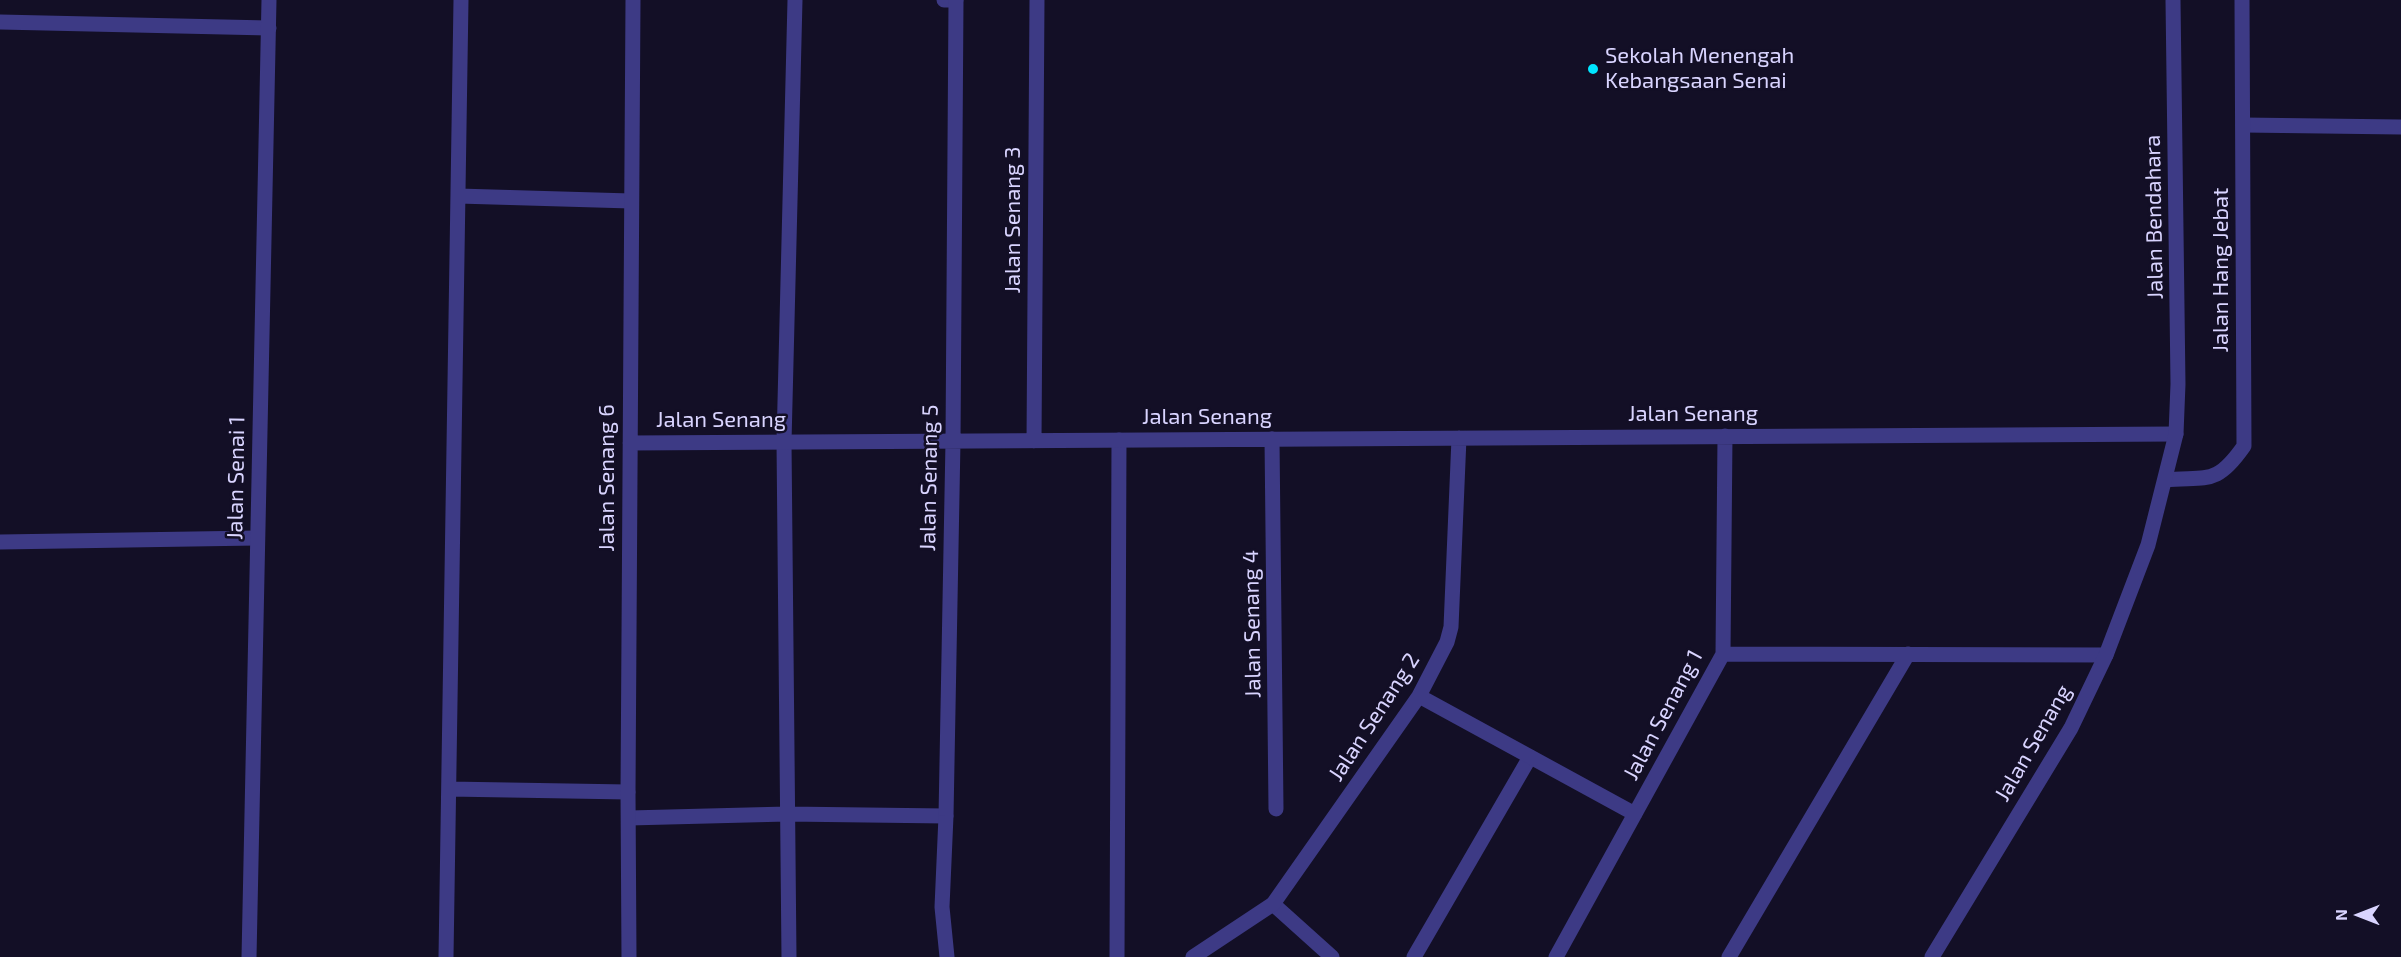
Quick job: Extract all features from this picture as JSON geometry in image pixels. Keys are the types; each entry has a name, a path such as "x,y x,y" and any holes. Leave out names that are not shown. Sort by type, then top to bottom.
{"street":[{"name":"Jalan Senai 1","path":"249,957 270,0"},
{"path":"446,957 461,0"},
{"name":"Jalan Senang 6","path":"629,957 633,0"},
{"path":"789,957 784,442 795,0"},
{"path":"944,0 956,0"},
{"name":"Jalan Senang 5","path":"947,957 942,907 946,816 953,441 956,0"},
{"name":"Jalan Senang 3","path":"1034,441 1037,0"},
{"name":"Jalan Bendahara","path":"2173,0 2178,384 2176,434"},
{"name":"Jalan Hang Jebat","path":"2165,480 2207,479 2223,472 2244,446 2242,0"},
{"path":"0,22 269,28"},
{"path":"2243,125 2401,127"},
{"path":"458,196 631,201"},
{"name":"Jalan Senang","path":"630,443 2176,434 2148,545 2106,655 2071,728 1932,957"},
{"name":"Jalan Senang 1","path":"1556,957 1723,654 1725,436"},
{"name":"Jalan Senang 2","path":"1193,957 1273,904 1419,696 1447,642 1451,627 1459,438"},
{"name":"Jalan Senang 4","path":"1272,439 1276,809"},
{"path":"1117,957 1119,440"},
{"path":"0,542 257,538"},
{"path":"1723,654 2106,655"},
{"path":"1729,957 1908,654"},
{"path":"1419,696 1635,814"},
{"path":"1414,957 1530,757"},
{"path":"449,789 628,792"},
{"path":"629,818 787,814 946,816"},
{"path":"1273,904 1332,957"}],"place":[{"name":"Sekolah Menengah Kebangsaan Senai","path":"1593,69"}]}
